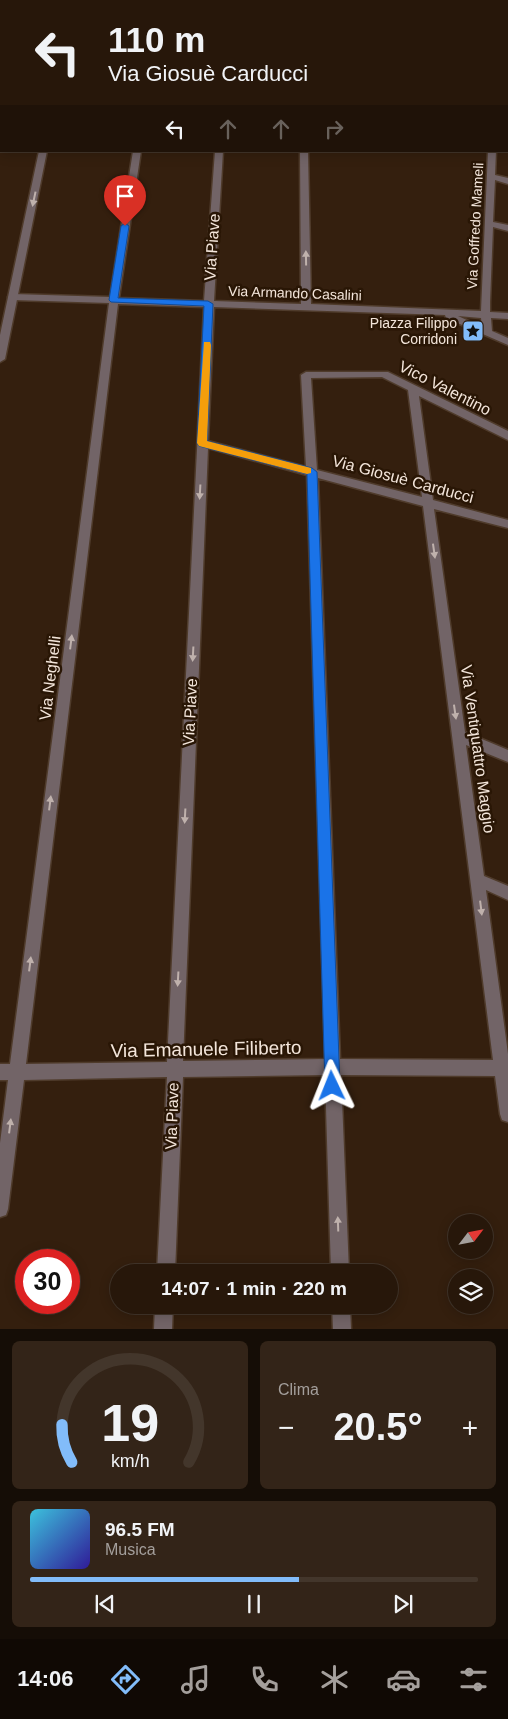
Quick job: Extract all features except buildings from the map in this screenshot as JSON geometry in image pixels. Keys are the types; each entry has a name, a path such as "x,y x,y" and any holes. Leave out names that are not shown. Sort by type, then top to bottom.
{"street":[{"path":"0,359 43,152"},
{"name":"Via Neghelli","path":"0,1209 114,300 137,152"},
{"name":"Via Piave","path":"166,1264 208,304 219,152"},
{"path":"304,152 306,307"},
{"name":"Via Goffredo Mameli","path":"487,332 485,302 492,152"},
{"path":"491,177 508,181"},
{"path":"490,224 508,228"},
{"name":"Via Armando Casalini","path":"0,296 508,316"},
{"path":"440,312 508,342"},
{"name":"Vico Valentino","path":"312,472 306,375 384,374 508,436"},
{"name":"Via Ventiquattro Maggio","path":"413,389 478,880 501,1013 502,1068 508,1114"},
{"name":"Via Giosuè Carducci","path":"202,443 508,524"},
{"path":"312,472 340,1264"},
{"path":"459,736 508,756"},
{"path":"478,880 508,893"},
{"name":"Via Emanuele Filiberto","path":"0,1072 174,1068 502,1068"},
{"path":"163,1329 164,1314"},
{"path":"341,1314 342,1329"}],"slow traffic":[{"path":"207,345 202,443 307,471"}],"place":[{"name":"Piazza Filippo Corridoni","path":"473,331"}],"route":[{"path":"125,226 114,300 208,304 202,443 312,472 332,1086"}]}
